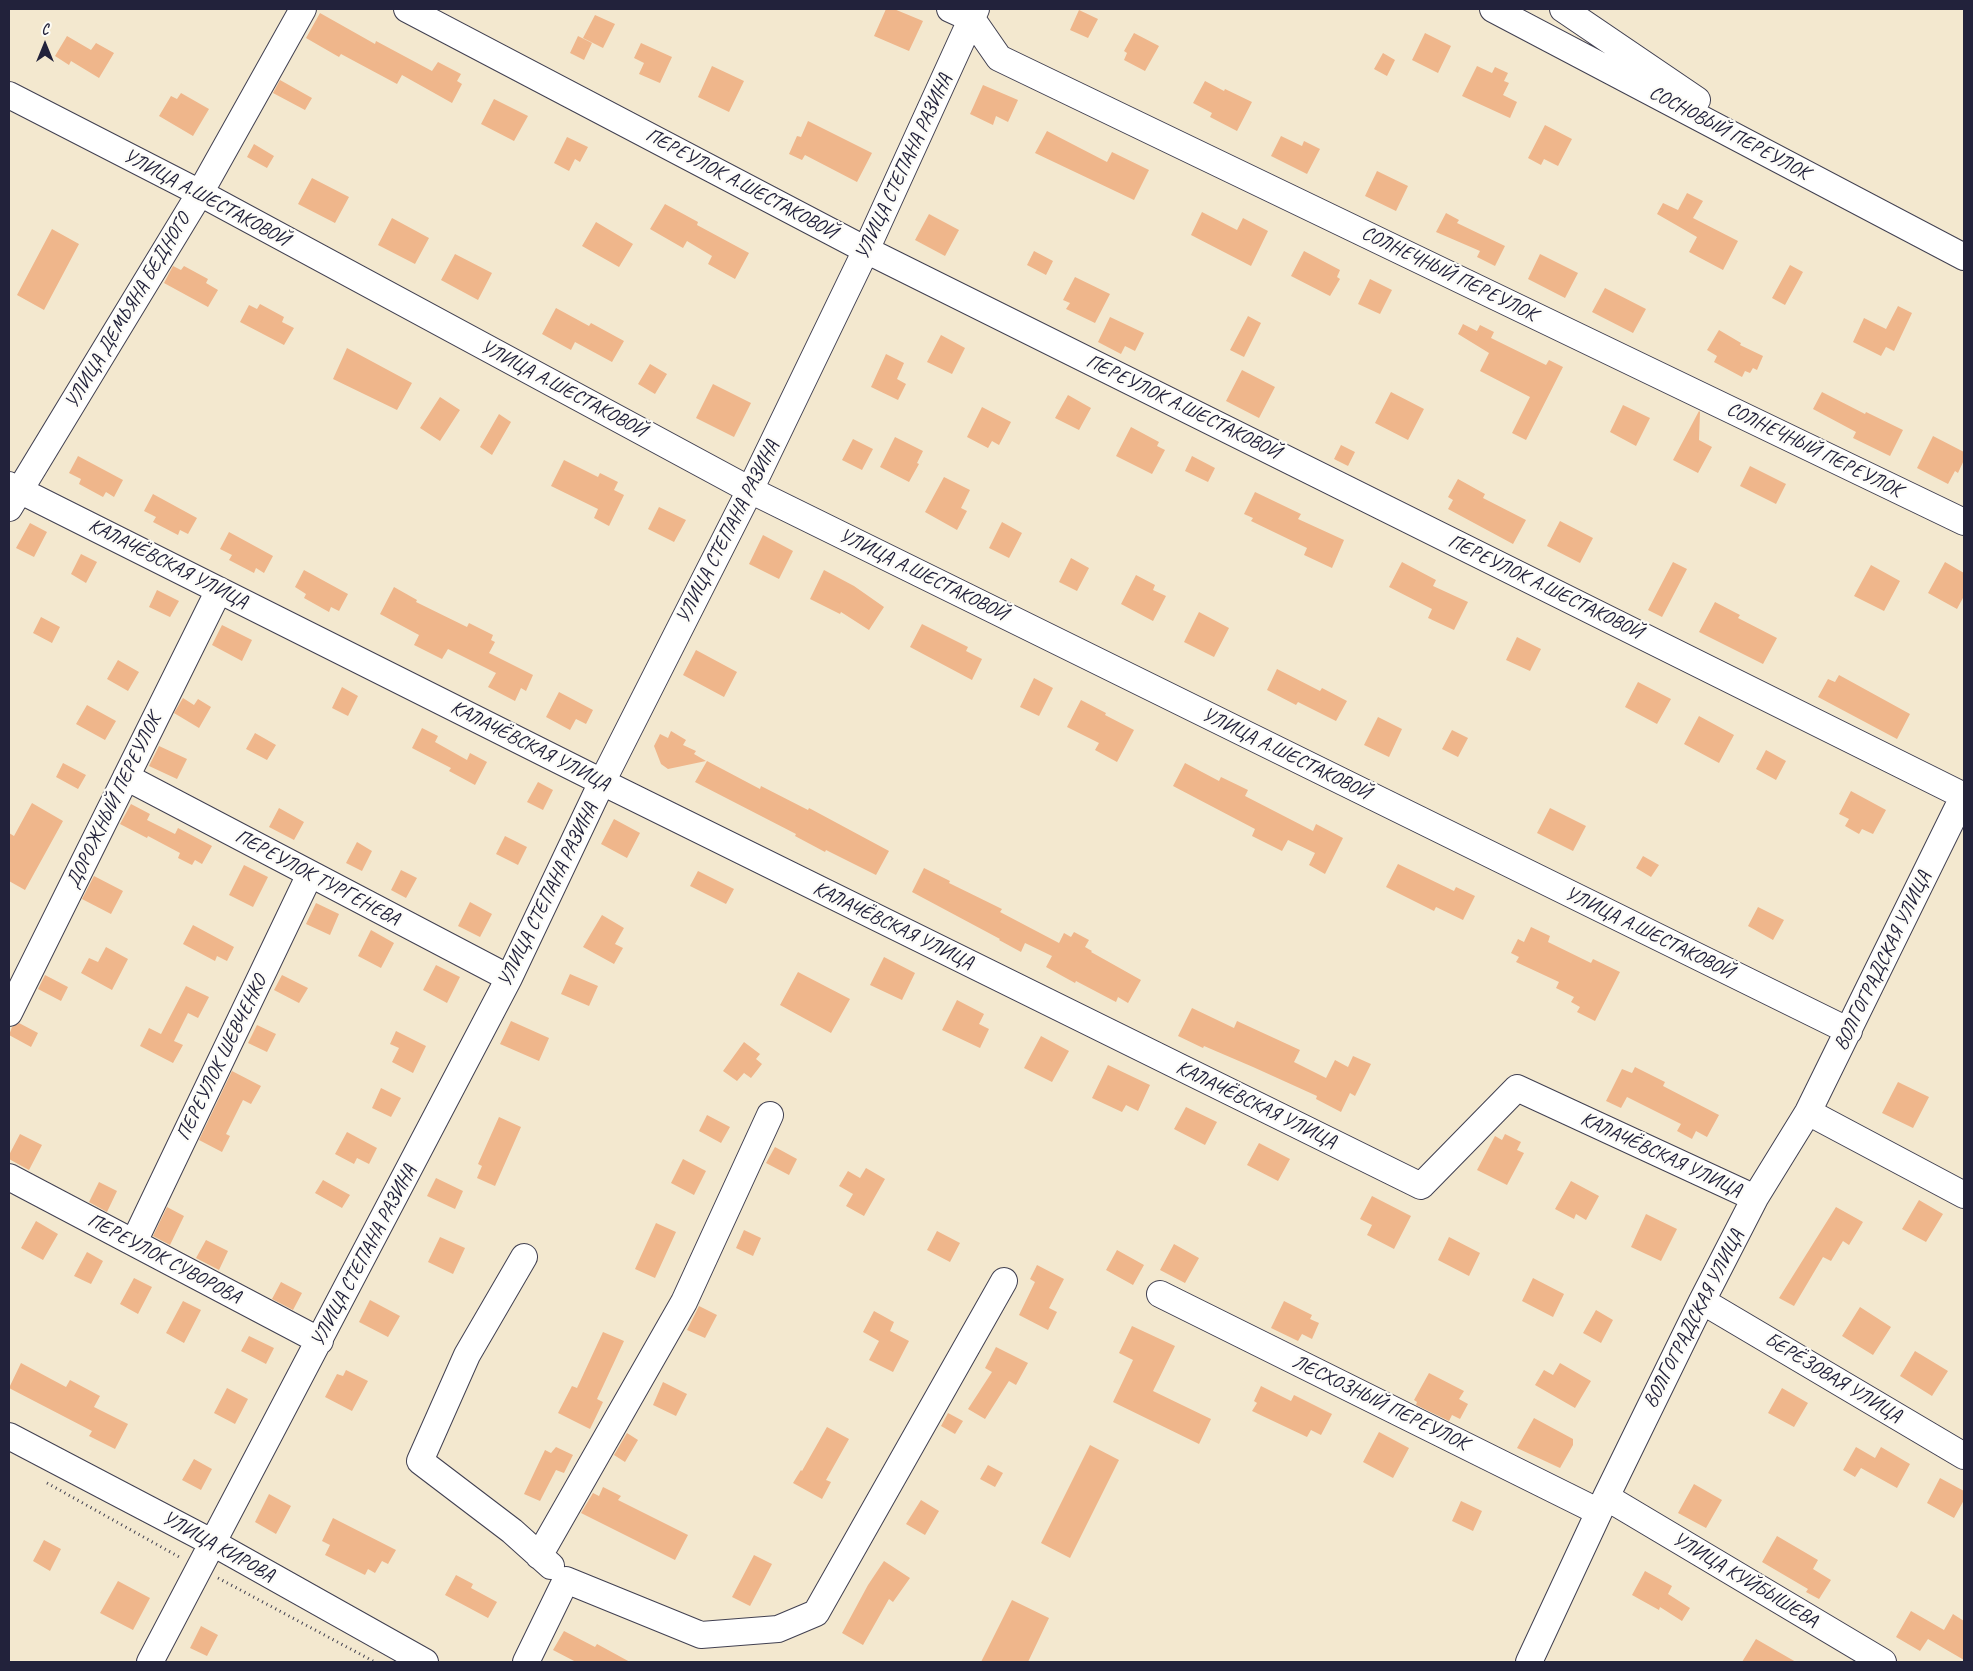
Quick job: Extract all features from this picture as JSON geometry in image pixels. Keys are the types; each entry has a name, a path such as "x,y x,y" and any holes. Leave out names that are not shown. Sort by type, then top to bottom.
{"street":[{"name":"УЛИЦА ДЕМЬЯНА БЕДНОГО","path":"12,494 200,193 302,9"},
{"name":"ПЕРЕУЛОК А.ШЕСТАКОВОЙ","path":"407,9 866,250 1964,795"},
{"name":"СОСНОВЫЙ ПЕРЕУЛОК","path":"1493,9 1960,253"},
{"path":"1563,9 1801,171"},
{"name":"УЛИЦА СТЕПАНА РАЗИНА","path":"150,1662 509,978 602,782 750,490 866,250 966,12"},
{"name":"СОЛНЕЧНЫЙ ПЕРЕУЛОК","path":"966,12 999,58 1964,522"},
{"name":"УЛИЦА А.ШЕСТАКОВОЙ","path":"9,95 200,193 750,490 1849,1031"},
{"name":"КАЛАЧЁВСКАЯ УЛИЦА","path":"12,494 219,590 602,782 1421,1186 1517,1088 1755,1198"},
{"name":"ДОРОЖНЫЙ ПЕРЕУЛОК","path":"9,1013 219,590"},
{"name":"ПЕРЕУЛОК ТУРГЕНЕВА","path":"126,777 509,978"},
{"name":"ВОЛГОГРАДСКАЯ УЛИЦА","path":"1529,1662 1603,1504 1702,1301 1755,1198 1808,1112 1964,795"},
{"name":"ПЕРЕУЛОК ШЕВЧЕНКО","path":"134,1242 310,874"},
{"path":"1808,1112 1964,1196"},
{"path":"539,1556 684,1302 770,1115"},
{"name":"ПЕРЕУЛОК СУВОРОВА","path":"9,1177 320,1341"},
{"path":"524,1257 467,1355 420,1461 512,1531 566,1580 701,1635 778,1629 816,1613 1004,1281"},
{"name":"ЛЕСХОЗНЫЙ ПЕРЕУЛОК","path":"1160,1294 1603,1504"},
{"name":"БЕРЁЗОВАЯ УЛИЦА","path":"1702,1301 1964,1456"},
{"name":"УЛИЦА КИРОВА","path":"9,1436 212,1543 425,1662"},
{"name":"УЛИЦА КУЙБЫШЕВА","path":"1603,1504 1884,1662"},
{"path":"526,1662 566,1580"}],"building":[{"path":"886,9 894,9 923,21 909,51 874,36"},
{"path":"1079,10 1098,19 1088,38 1070,30"},
{"path":"320,13 375,44 376,41 432,71 438,62 461,74 457,81 462,84 452,103 402,75 397,84 341,54 339,57 306,38"},
{"path":"595,15 615,24 603,48 583,38"},
{"path":"1134,33 1159,46 1145,71 1124,60 1127,53 1124,51"},
{"path":"1425,33 1451,46 1438,73 1412,60"},
{"path":"67,36 91,50 96,43 114,53 99,78 71,61 69,65 55,56"},
{"path":"578,36 592,43 584,60 570,53"},
{"path":"641,43 672,57 660,83 639,74 644,63 634,58"},
{"path":"1383,53 1395,60 1387,76 1374,69"},
{"path":"712,66 744,81 729,112 698,97"},
{"path":"1477,66 1492,73 1495,67 1508,73 1504,81 1509,83 1503,95 1517,102 1510,118 1462,96"},
{"path":"280,80 312,98 305,110 273,93"},
{"path":"1205,81 1252,102 1237,131 1210,117 1212,113 1193,103"},
{"path":"983,85 1018,100 1008,122 996,116 993,125 970,114"},
{"path":"181,93 209,109 193,136 159,116 171,96 177,99"},
{"path":"494,99 528,116 514,141 481,124"},
{"path":"808,121 872,153 857,182 805,155 802,160 789,154 797,136 801,137"},
{"path":"1545,125 1572,139 1558,166 1544,159 1541,165 1528,158"},
{"path":"1047,131 1107,162 1112,152 1149,170 1134,200 1035,153"},
{"path":"1281,136 1302,146 1304,141 1320,149 1307,174 1271,156"},
{"path":"567,137 588,147 580,162 575,159 569,171 554,163"},
{"path":"254,144 274,156 267,168 247,157"},
{"path":"1377,171 1408,186 1396,211 1365,196"},
{"path":"312,178 349,197 335,223 298,204"},
{"path":"1687,193 1703,201 1693,218 1738,241 1723,270 1689,252 1697,237 1657,214 1663,203 1678,210"},
{"path":"665,204 698,222 697,225 749,253 735,279 708,264 712,256 687,241 683,248 650,229"},
{"path":"1202,212 1237,230 1243,218 1268,231 1251,266 1191,235"},
{"path":"1446,213 1459,220 1457,223 1505,246 1495,266 1477,257 1480,251 1436,232"},
{"path":"929,214 959,230 945,256 915,240"},
{"path":"392,218 429,238 415,264 378,245"},
{"path":"596,222 633,244 619,267 582,246"},
{"path":"52,229 79,244 44,310 17,295"},
{"path":"1034,251 1053,261 1046,275 1027,265"},
{"path":"1304,251 1340,270 1337,277 1340,279 1330,296 1291,276"},
{"path":"455,254 492,273 478,300 441,280"},
{"path":"1540,254 1578,273 1565,298 1528,279"},
{"path":"1790,265 1803,272 1785,305 1772,298"},
{"path":"173,266 181,270 184,266 208,279 206,283 218,290 208,307 164,283"},
{"path":"1075,277 1110,294 1095,323 1066,309 1070,303 1063,300"},
{"path":"1370,279 1392,290 1380,314 1358,304"},
{"path":"1605,288 1646,309 1633,333 1592,312"},
{"path":"260,304 284,317 282,322 294,328 284,345 240,322 249,305 257,309"},
{"path":"1898,306 1912,313 1894,351 1886,347 1881,356 1853,342 1864,318 1886,329"},
{"path":"556,308 589,326 591,323 624,341 612,362 575,342 571,350 542,334"},
{"path":"1248,316 1261,323 1244,357 1230,350"},
{"path":"1110,317 1144,333 1135,351 1125,346 1121,354 1098,342"},
{"path":"1463,324 1477,331 1480,325 1494,332 1491,338 1546,365 1549,360 1563,367 1526,440 1512,433 1530,397 1480,371 1489,353 1458,334"},
{"path":"1719,330 1741,343 1740,345 1763,356 1757,370 1753,368 1750,373 1745,371 1742,377 1714,362 1717,356 1707,350"},
{"path":"941,335 965,348 952,374 927,362"},
{"path":"347,348 412,383 397,410 333,379"},
{"path":"886,354 904,363 897,379 906,384 898,400 871,387"},
{"path":"650,364 667,374 655,394 638,384"},
{"path":"1242,370 1275,387 1259,418 1226,401"},
{"path":"713,384 751,403 734,437 696,418"},
{"path":"1391,392 1424,409 1408,440 1375,423"},
{"path":"1822,392 1865,414 1866,412 1903,430 1890,456 1853,438 1856,432 1813,409"},
{"path":"1068,395 1091,408 1079,430 1055,418"},
{"path":"440,397 460,410 440,441 420,428"},
{"path":"1623,405 1650,418 1636,446 1610,432"},
{"path":"982,407 1011,422 999,445 992,441 988,448 967,437"},
{"path":"1699,411 1699,440 1712,447 1698,473 1673,460"},
{"path":"499,414 511,422 492,455 480,447"},
{"path":"1131,427 1159,442 1157,446 1165,450 1152,474 1116,456"},
{"path":"1933,436 1964,452 1964,460 1958,473 1955,471 1948,484 1917,468"},
{"path":"895,437 923,451 917,463 919,464 909,482 880,467"},
{"path":"853,439 873,449 862,470 842,460"},
{"path":"1341,445 1355,452 1348,466 1334,459"},
{"path":"78,456 123,480 114,497 106,492 103,497 79,484 81,479 69,473"},
{"path":"1192,456 1215,468 1208,482 1185,471"},
{"path":"564,460 598,477 600,473 618,482 614,490 624,495 609,526 594,518 598,509 551,486"},
{"path":"1750,466 1786,484 1776,504 1740,486"},
{"path":"944,477 970,490 961,508 967,511 957,530 925,512"},
{"path":"1458,479 1485,494 1483,498 1526,520 1513,544 1448,509 1453,500 1448,497"},
{"path":"1255,492 1301,514 1298,519 1344,540 1332,568 1304,555 1307,548 1251,521 1253,518 1244,514"},
{"path":"153,494 197,518 188,534 180,530 178,535 153,522 156,517 144,511"},
{"path":"659,507 686,520 674,542 648,529"},
{"path":"1560,521 1593,538 1580,563 1547,546"},
{"path":"1002,522 1022,533 1009,558 989,548"},
{"path":"30,523 47,532 34,557 16,548"},
{"path":"229,532 273,556 264,573 256,568 254,573 229,560 232,555 220,549"},
{"path":"763,535 793,551 779,579 749,564"},
{"path":"81,554 97,562 86,583 71,574"},
{"path":"1071,558 1089,568 1077,591 1059,582"},
{"path":"1402,562 1436,580 1433,586 1468,602 1454,630 1428,618 1432,609 1389,587"},
{"path":"1673,562 1687,569 1662,617 1648,610"},
{"path":"1945,562 1964,573 1964,596 1957,609 1928,593"},
{"path":"1871,565 1900,581 1884,611 1854,596"},
{"path":"304,570 348,594 339,611 331,607 329,612 304,598 306,594 295,587"},
{"path":"824,570 854,586 884,607 869,630 841,612 840,614 810,599"},
{"path":"1136,575 1155,585 1153,590 1166,596 1153,621 1121,604"},
{"path":"394,587 417,600 416,602 467,627 469,623 493,635 491,640 495,642 489,653 533,675 526,691 521,688 515,701 488,687 496,673 448,649 442,659 414,645 419,635 380,614"},
{"path":"157,590 179,601 170,617 149,607"},
{"path":"1715,602 1740,615 1738,618 1777,638 1763,664 1699,632"},
{"path":"1199,612 1229,628 1214,657 1184,642"},
{"path":"41,617 60,627 52,643 33,633"},
{"path":"922,624 968,647 966,651 982,659 972,680 910,647"},
{"path":"222,625 252,640 242,661 212,645"},
{"path":"1517,637 1541,649 1530,671 1506,660"},
{"path":"696,650 737,672 724,697 683,675"},
{"path":"118,660 139,672 128,691 107,679"},
{"path":"1277,669 1320,691 1322,688 1347,701 1336,721 1298,702 1296,705 1267,690"},
{"path":"1839,675 1910,714 1897,739 1818,697 1828,679 1835,682"},
{"path":"1034,678 1053,688 1039,716 1020,707"},
{"path":"1638,682 1671,699 1657,724 1625,707"},
{"path":"342,687 358,696 348,716 332,708"},
{"path":"559,692 593,710 586,724 576,719 570,730 546,717"},
{"path":"183,698 194,705 198,699 211,707 199,728 174,713"},
{"path":"1081,700 1134,730 1117,762 1095,750 1099,743 1067,727"},
{"path":"87,705 116,721 105,740 76,724"},
{"path":"1699,716 1734,735 1719,763 1684,744"},
{"path":"1378,717 1402,729 1389,757 1364,745"},
{"path":"422,728 438,736 435,742 467,760 470,753 487,762 475,785 449,771 451,768 412,748"},
{"path":"1452,730 1468,738 1458,757 1442,749"},
{"path":"671,731 686,740 683,745 696,751 694,754 706,761 668,769 661,764 654,746 660,734 668,738"},
{"path":"255,733 276,745 267,760 246,749"},
{"path":"159,746 187,759 177,779 149,766"},
{"path":"1766,750 1786,761 1776,780 1756,769"},
{"path":"707,761 760,789 761,786 808,810 809,808 889,851 876,875 826,850 825,852 795,836 796,834 695,782"},
{"path":"63,763 86,775 78,789 56,777"},
{"path":"1185,763 1219,781 1221,777 1248,790 1245,796 1313,831 1316,824 1343,838 1325,874 1309,865 1315,853 1288,840 1282,851 1252,836 1255,829 1173,786"},
{"path":"538,782 553,790 543,810 527,802"},
{"path":"1851,791 1886,810 1873,834 1862,829 1859,834 1845,826 1849,819 1839,814"},
{"path":"32,803 63,821 25,890 9,881 9,833 14,836"},
{"path":"131,804 150,814 147,820 175,834 178,828 212,846 202,864 195,860 192,865 178,858 180,853 120,824"},
{"path":"279,808 304,822 294,840 269,827"},
{"path":"1550,808 1586,826 1573,851 1537,833"},
{"path":"614,819 640,833 627,858 601,844"},
{"path":"505,836 527,847 518,865 496,854"},
{"path":"357,842 372,851 362,871 346,863"},
{"path":"1643,856 1659,865 1651,877 1636,868"},
{"path":"1398,864 1454,891 1456,887 1475,896 1463,920 1436,907 1434,911 1386,887"},
{"path":"244,865 268,877 253,907 229,895"},
{"path":"924,868 950,881 949,883 1002,909 1000,912 1059,943 1064,933 1071,937 1074,932 1089,940 1085,947 1091,952 1141,980 1128,1003 1118,997 1116,1002 1046,967 1052,956 1025,943 1021,952 912,892"},
{"path":"401,870 417,878 406,898 391,890"},
{"path":"698,871 734,889 726,904 690,886"},
{"path":"94,876 123,891 111,914 82,899"},
{"path":"470,902 492,914 480,937 458,926"},
{"path":"316,903 339,914 330,935 306,924"},
{"path":"1758,907 1784,920 1773,940 1748,926"},
{"path":"602,915 624,928 615,944 623,948 614,964 583,947"},
{"path":"193,925 234,947 227,961 217,956 215,961 183,944"},
{"path":"1531,927 1550,936 1548,942 1591,963 1593,959 1620,972 1595,1021 1577,1012 1580,1007 1571,1002 1574,997 1556,988 1559,982 1516,962 1519,957 1511,953 1518,939 1524,942"},
{"path":"371,930 394,943 381,968 358,956"},
{"path":"106,947 128,959 112,990 81,973 89,958 98,962"},
{"path":"884,957 915,973 902,1000 870,985"},
{"path":"436,965 460,977 447,1003 423,990"},
{"path":"798,972 850,999 831,1033 780,1005"},
{"path":"570,974 598,986 589,1006 561,994"},
{"path":"45,975 68,987 61,1001 38,989"},
{"path":"282,975 308,988 299,1003 274,990"},
{"path":"186,986 209,997 198,1018 188,1013 174,1041 183,1045 173,1063 140,1046 149,1028 161,1034"},
{"path":"957,1000 984,1014 979,1024 989,1029 980,1048 942,1030"},
{"path":"1192,1008 1234,1028 1237,1021 1300,1050 1294,1062 1326,1078 1335,1060 1348,1067 1353,1056 1371,1064 1355,1096 1350,1093 1341,1112 1316,1099 1317,1096 1178,1036"},
{"path":"511,1021 549,1038 539,1061 500,1044"},
{"path":"19,1023 38,1033 31,1047 9,1035 12,1027"},
{"path":"257,1025 276,1034 267,1052 248,1043"},
{"path":"396,1031 426,1046 413,1073 392,1062 399,1048 390,1044"},
{"path":"1041,1036 1069,1051 1052,1082 1024,1068"},
{"path":"744,1042 760,1054 756,1059 762,1064 751,1078 744,1073 737,1081 723,1071"},
{"path":"1108,1065 1150,1085 1138,1111 1126,1105 1122,1112 1092,1098"},
{"path":"1635,1067 1665,1082 1663,1086 1719,1115 1707,1137 1696,1131 1692,1139 1677,1131 1681,1124 1627,1097 1621,1108 1606,1101 1622,1069 1632,1073"},
{"path":"232,1071 261,1086 251,1104 243,1100 226,1134 230,1136 222,1152 199,1140"},
{"path":"1898,1082 1929,1097 1913,1128 1882,1113"},
{"path":"381,1088 401,1098 391,1117 372,1108"},
{"path":"1186,1107 1217,1122 1205,1145 1174,1129"},
{"path":"707,1115 730,1127 721,1143 699,1131"},
{"path":"499,1117 521,1127 495,1186 477,1178 482,1166 478,1164"},
{"path":"347,1132 377,1148 369,1164 357,1158 354,1164 335,1154"},
{"path":"20,1134 42,1145 29,1170 9,1159 9,1155"},
{"path":"1505,1134 1521,1142 1517,1150 1524,1153 1507,1185 1477,1170 1495,1136 1502,1140"},
{"path":"1259,1143 1290,1159 1278,1181 1247,1165"},
{"path":"775,1147 797,1159 789,1175 766,1163"},
{"path":"683,1159 706,1171 694,1195 671,1183"},
{"path":"866,1168 885,1179 864,1216 846,1206 853,1194 839,1186 848,1171 860,1178"},
{"path":"436,1178 463,1191 455,1209 427,1196"},
{"path":"323,1180 350,1195 342,1208 315,1193"},
{"path":"1571,1181 1599,1196 1586,1220 1576,1214 1574,1219 1555,1209"},
{"path":"99,1182 117,1191 107,1212 89,1202"},
{"path":"1372,1196 1411,1216 1394,1249 1367,1235 1372,1225 1360,1219"},
{"path":"1919,1200 1943,1214 1926,1242 1902,1229"},
{"path":"167,1207 184,1216 170,1245 153,1236"},
{"path":"1836,1207 1863,1222 1849,1245 1843,1241 1831,1261 1823,1257 1794,1306 1779,1298"},
{"path":"1646,1214 1677,1229 1661,1261 1631,1247"},
{"path":"36,1221 58,1234 43,1260 21,1248"},
{"path":"656,1223 676,1232 655,1278 635,1269"},
{"path":"744,1230 761,1238 753,1256 736,1248"},
{"path":"937,1231 960,1243 950,1262 927,1250"},
{"path":"440,1237 465,1248 453,1274 428,1262"},
{"path":"1449,1237 1480,1253 1469,1276 1438,1260"},
{"path":"206,1240 228,1251 219,1270 196,1258"},
{"path":"1174,1244 1199,1258 1185,1283 1160,1270"},
{"path":"1117,1250 1144,1265 1133,1285 1106,1270"},
{"path":"87,1252 103,1261 91,1284 74,1276"},
{"path":"1037,1265 1064,1279 1049,1308 1057,1312 1048,1330 1019,1315 1035,1282 1030,1279"},
{"path":"134,1278 152,1287 138,1314 120,1304"},
{"path":"1533,1278 1564,1294 1553,1317 1522,1301"},
{"path":"281,1282 302,1293 293,1310 272,1299"},
{"path":"370,1300 400,1316 388,1337 359,1322"},
{"path":"183,1301 201,1310 184,1343 166,1333"},
{"path":"1284,1301 1312,1315 1310,1319 1319,1323 1312,1339 1302,1334 1298,1341 1271,1328"},
{"path":"699,1306 717,1315 705,1338 687,1330"},
{"path":"1860,1307 1891,1327 1873,1355 1842,1336"},
{"path":"1596,1310 1613,1320 1601,1343 1583,1333"},
{"path":"874,1311 894,1322 890,1331 909,1341 893,1372 869,1360 879,1341 863,1332"},
{"path":"1132,1326 1175,1346 1153,1391 1211,1419 1199,1444 1113,1402 1133,1360 1119,1353"},
{"path":"603,1332 624,1341 597,1399 603,1402 590,1429 558,1413 572,1386 577,1388"},
{"path":"249,1336 274,1348 266,1364 241,1351"},
{"path":"996,1347 1028,1363 1016,1385 1009,1381 985,1419 968,1409 992,1372 985,1368"},
{"path":"1915,1351 1948,1371 1932,1396 1900,1376"},
{"path":"21,1363 66,1387 70,1380 100,1396 94,1407 128,1424 115,1449 89,1436 92,1431 9,1388"},
{"path":"1560,1363 1591,1381 1575,1408 1535,1385 1544,1370 1553,1375"},
{"path":"346,1370 368,1381 352,1411 325,1397 337,1374 343,1376"},
{"path":"1429,1373 1464,1391 1459,1399 1468,1404 1460,1419 1452,1415 1449,1421 1416,1405 1417,1402 1414,1400"},
{"path":"663,1382 687,1394 676,1416 653,1405"},
{"path":"1261,1386 1291,1401 1294,1395 1332,1414 1321,1435 1311,1430 1307,1437 1252,1411 1257,1403 1254,1401"},
{"path":"227,1388 248,1399 235,1424 214,1413"},
{"path":"1782,1388 1808,1403 1794,1427 1768,1413"},
{"path":"948,1413 963,1421 955,1434 941,1426"},
{"path":"1534,1418 1573,1439 1573,1445 1560,1468 1517,1448"},
{"path":"827,1427 849,1439 826,1480 831,1482 822,1499 793,1483"},
{"path":"1379,1432 1409,1448 1393,1478 1363,1462"},
{"path":"627,1433 638,1440 625,1462 614,1455"},
{"path":"1090,1445 1119,1460 1070,1558 1041,1543"},
{"path":"556,1447 573,1455 564,1473 556,1470 540,1501 524,1494 545,1450 551,1453"},
{"path":"1856,1447 1875,1458 1881,1447 1910,1464 1897,1488 1861,1468 1855,1477 1843,1470"},
{"path":"194,1459 212,1469 201,1490 182,1480"},
{"path":"988,1465 1003,1473 995,1487 980,1479"},
{"path":"1940,1478 1964,1491 1964,1500 1954,1518 1927,1503"},
{"path":"1694,1484 1722,1500 1706,1528 1678,1513"},
{"path":"603,1487 621,1496 618,1500 688,1535 675,1560 581,1513 593,1493 599,1496"},
{"path":"269,1494 291,1506 276,1534 255,1522"},
{"path":"921,1500 939,1511 925,1535 906,1524"},
{"path":"1461,1501 1482,1511 1473,1531 1452,1521"},
{"path":"333,1518 396,1550 388,1564 382,1561 375,1573 368,1569 365,1575 325,1555 330,1545 322,1541"},
{"path":"1777,1536 1818,1560 1813,1569 1831,1580 1819,1599 1806,1592 1808,1589 1762,1562"},
{"path":"44,1540 61,1549 50,1571 33,1561"},
{"path":"754,1555 772,1564 750,1606 732,1597"},
{"path":"884,1561 910,1578 893,1602 889,1599 863,1645 842,1633 868,1585"},
{"path":"1645,1571 1672,1586 1668,1594 1690,1608 1682,1621 1660,1607 1659,1610 1632,1595"},
{"path":"456,1575 473,1584 471,1588 497,1602 488,1618 445,1595"},
{"path":"118,1581 150,1598 133,1630 100,1613"},
{"path":"1012,1600 1049,1618 1028,1662 981,1662"},
{"path":"1911,1611 1944,1630 1953,1614 1964,1621 1964,1660 1928,1639 1920,1651 1896,1637"},
{"path":"201,1626 218,1635 207,1656 190,1648"},
{"path":"564,1631 595,1647 597,1644 630,1662 576,1662 553,1650"},
{"path":"1756,1639 1796,1662 1742,1662"}]}
